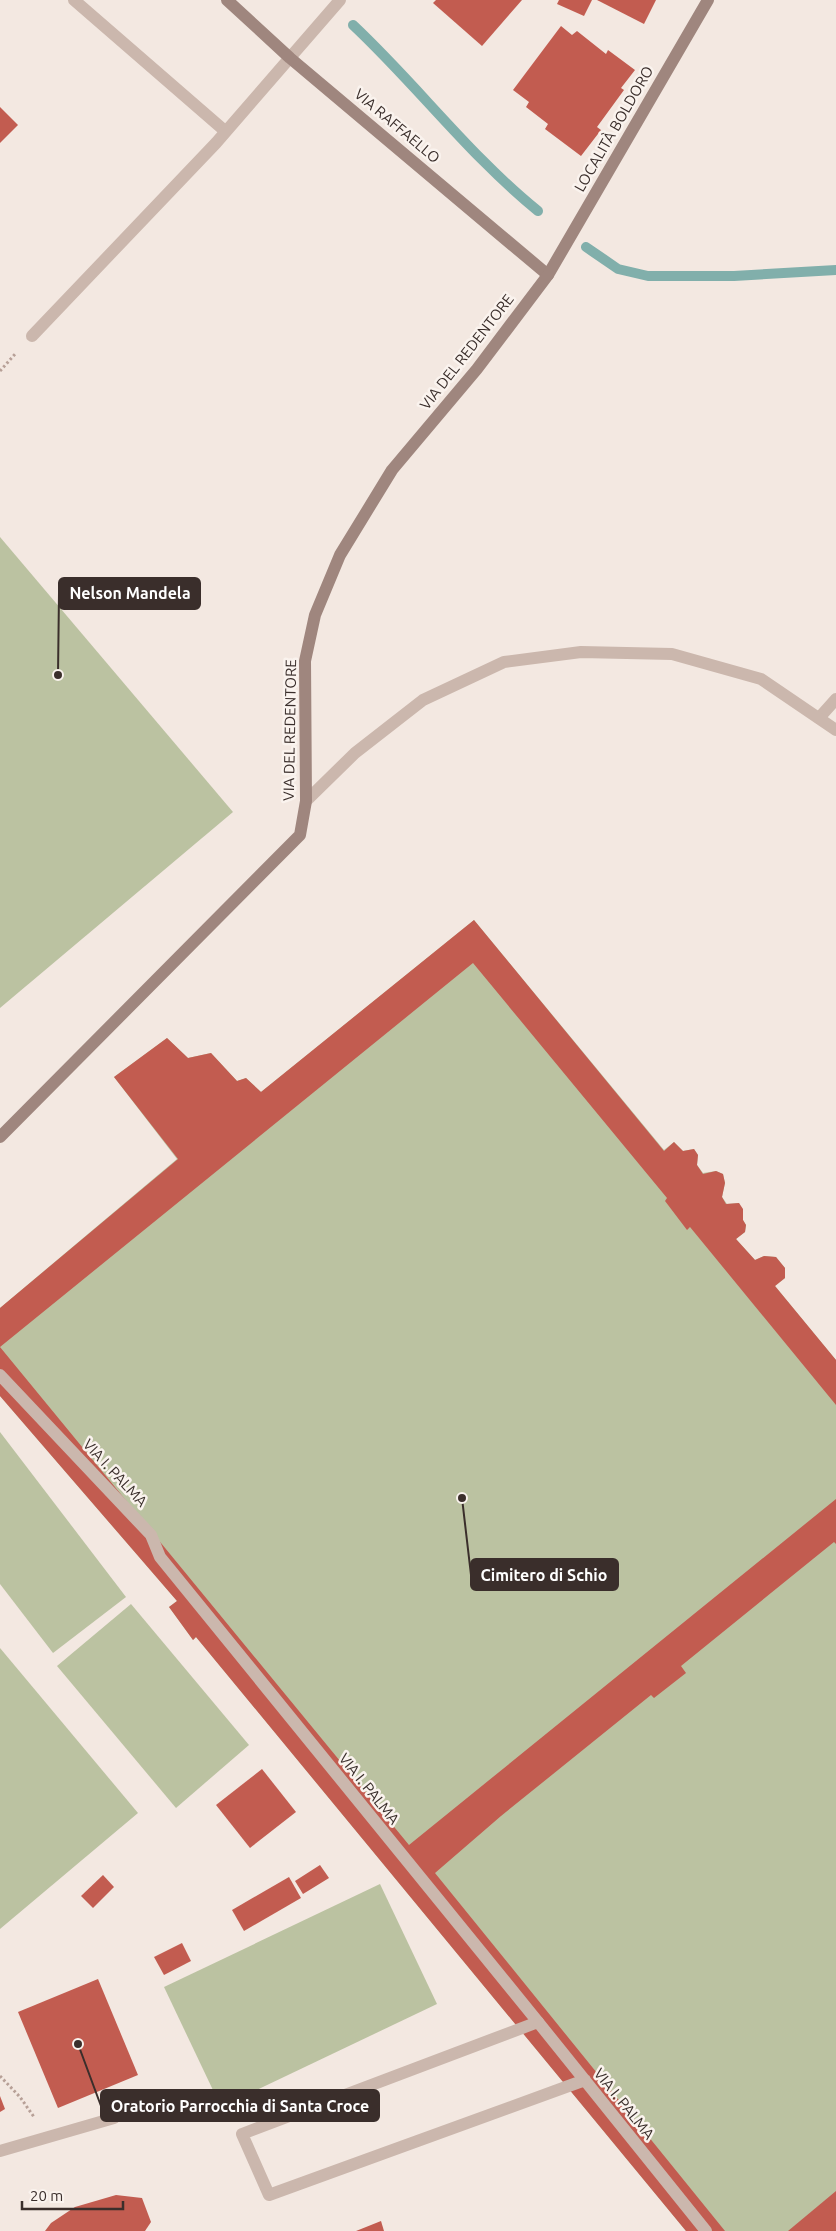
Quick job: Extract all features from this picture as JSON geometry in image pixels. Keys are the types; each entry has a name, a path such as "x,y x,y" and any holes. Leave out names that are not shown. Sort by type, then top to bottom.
{"street":[{"path":"74,0 225,131"},
{"name":"VIA RAFFAELLO","path":"227,0 290,58 548,275"},
{"path":"32,336 225,131 340,0"},
{"name":"LOCALITÀ BOLDORO","path":"548,275 708,0"},
{"name":"VIA DEL REDENTORE","path":"0,1137 300,835 306,801 305,661 315,615 340,555 392,470 477,369 548,275"},
{"path":"306,801 355,752 423,700 504,662 580,652 672,654 761,679 836,730"},
{"path":"819,718 836,698"},
{"name":"VIA I. PALMA","path":"0,1375 151,1535 160,1557 706,2231"},
{"path":"538,2022 242,2134 269,2195 585,2080"},
{"path":"0,2151 114,2118"}],"path":[{"path":"0,2076 20,2096 49,2138"}],"green space":[{"path":"0,537 233,812 0,1008"},
{"path":"474,920 664,1150 674,1142 683,1151 694,1149 698,1155 697,1165 703,1173 716,1171 723,1174 725,1183 722,1197 727,1204 739,1203 746,1225 745,1232 736,1239 755,1260 764,1256 776,1257 785,1268 785,1278 775,1286 836,1360 836,2231 686,2231 196,1637 193,1640 169,1607 177,1601 0,1396 0,1308 177,1159 114,1077 167,1038 188,1058 211,1053 237,1081 246,1078 261,1092"},
{"path":"0,1432 126,1597 53,1653 0,1584"},
{"path":"131,1604 249,1745 176,1808 57,1666"},
{"path":"0,1648 138,1813 0,1929"},
{"path":"380,1884 437,2004 221,2107 164,1987"}],"building":[{"path":"436,0 522,0 482,46 433,3"},
{"path":"559,0 592,0 584,16 557,4"},
{"path":"597,0 656,0 644,24"},
{"path":"561,26 572,35 577,31 606,54 608,50 635,70 621,88 624,90 597,127 601,130 581,156 545,129 548,124 526,107 529,102 513,90"},
{"path":"0,107 18,125 0,143"},
{"path":"474,920 664,1151 674,1142 683,1151 694,1149 698,1155 697,1165 703,1174 716,1171 723,1174 725,1183 722,1197 726,1204 739,1203 743,1209 743,1220 746,1225 745,1232 736,1239 755,1260 764,1256 776,1257 785,1268 785,1278 775,1286 836,1360 836,1405 690,1227 687,1230 665,1201 667,1198 473,963 0,1347 0,1308 178,1159 114,1077 167,1038 188,1058 211,1053 237,1081 246,1078 261,1092"},
{"path":"0,1347 409,1845 836,1499 836,1544 834,1542 681,1666 686,1673 654,1698 651,1695 501,1816 435,1873 725,2231 686,2231 196,1637 193,1640 169,1607 177,1601 0,1396"},
{"path":"262,1769 296,1812 250,1848 216,1805"},
{"path":"320,1865 329,1878 303,1894 295,1881"},
{"path":"103,1875 114,1887 93,1908 81,1896"},
{"path":"289,1877 301,1898 244,1931 232,1910"},
{"path":"182,1943 191,1961 164,1975 154,1957"},
{"path":"98,1979 138,2075 58,2108 18,2012"},
{"path":"0,2096 5,2109 0,2112"},
{"path":"836,2191 836,2231 788,2231"},
{"path":"116,2195 142,2198 151,2222 145,2231 45,2231 51,2223 75,2207"},
{"path":"381,2221 384,2231 356,2231"}],"waterway":[{"path":"353,25 377,48 466,144 513,190 538,211"},
{"path":"586,247 618,269 648,276 734,276 836,270"}],"place":[{"name":"Nelson Mandela","path":"58,675"},
{"name":"Cimitero di Schio","path":"462,1498"},
{"name":"Oratorio Parrocchia di Santa Croce","path":"78,2044"}]}
